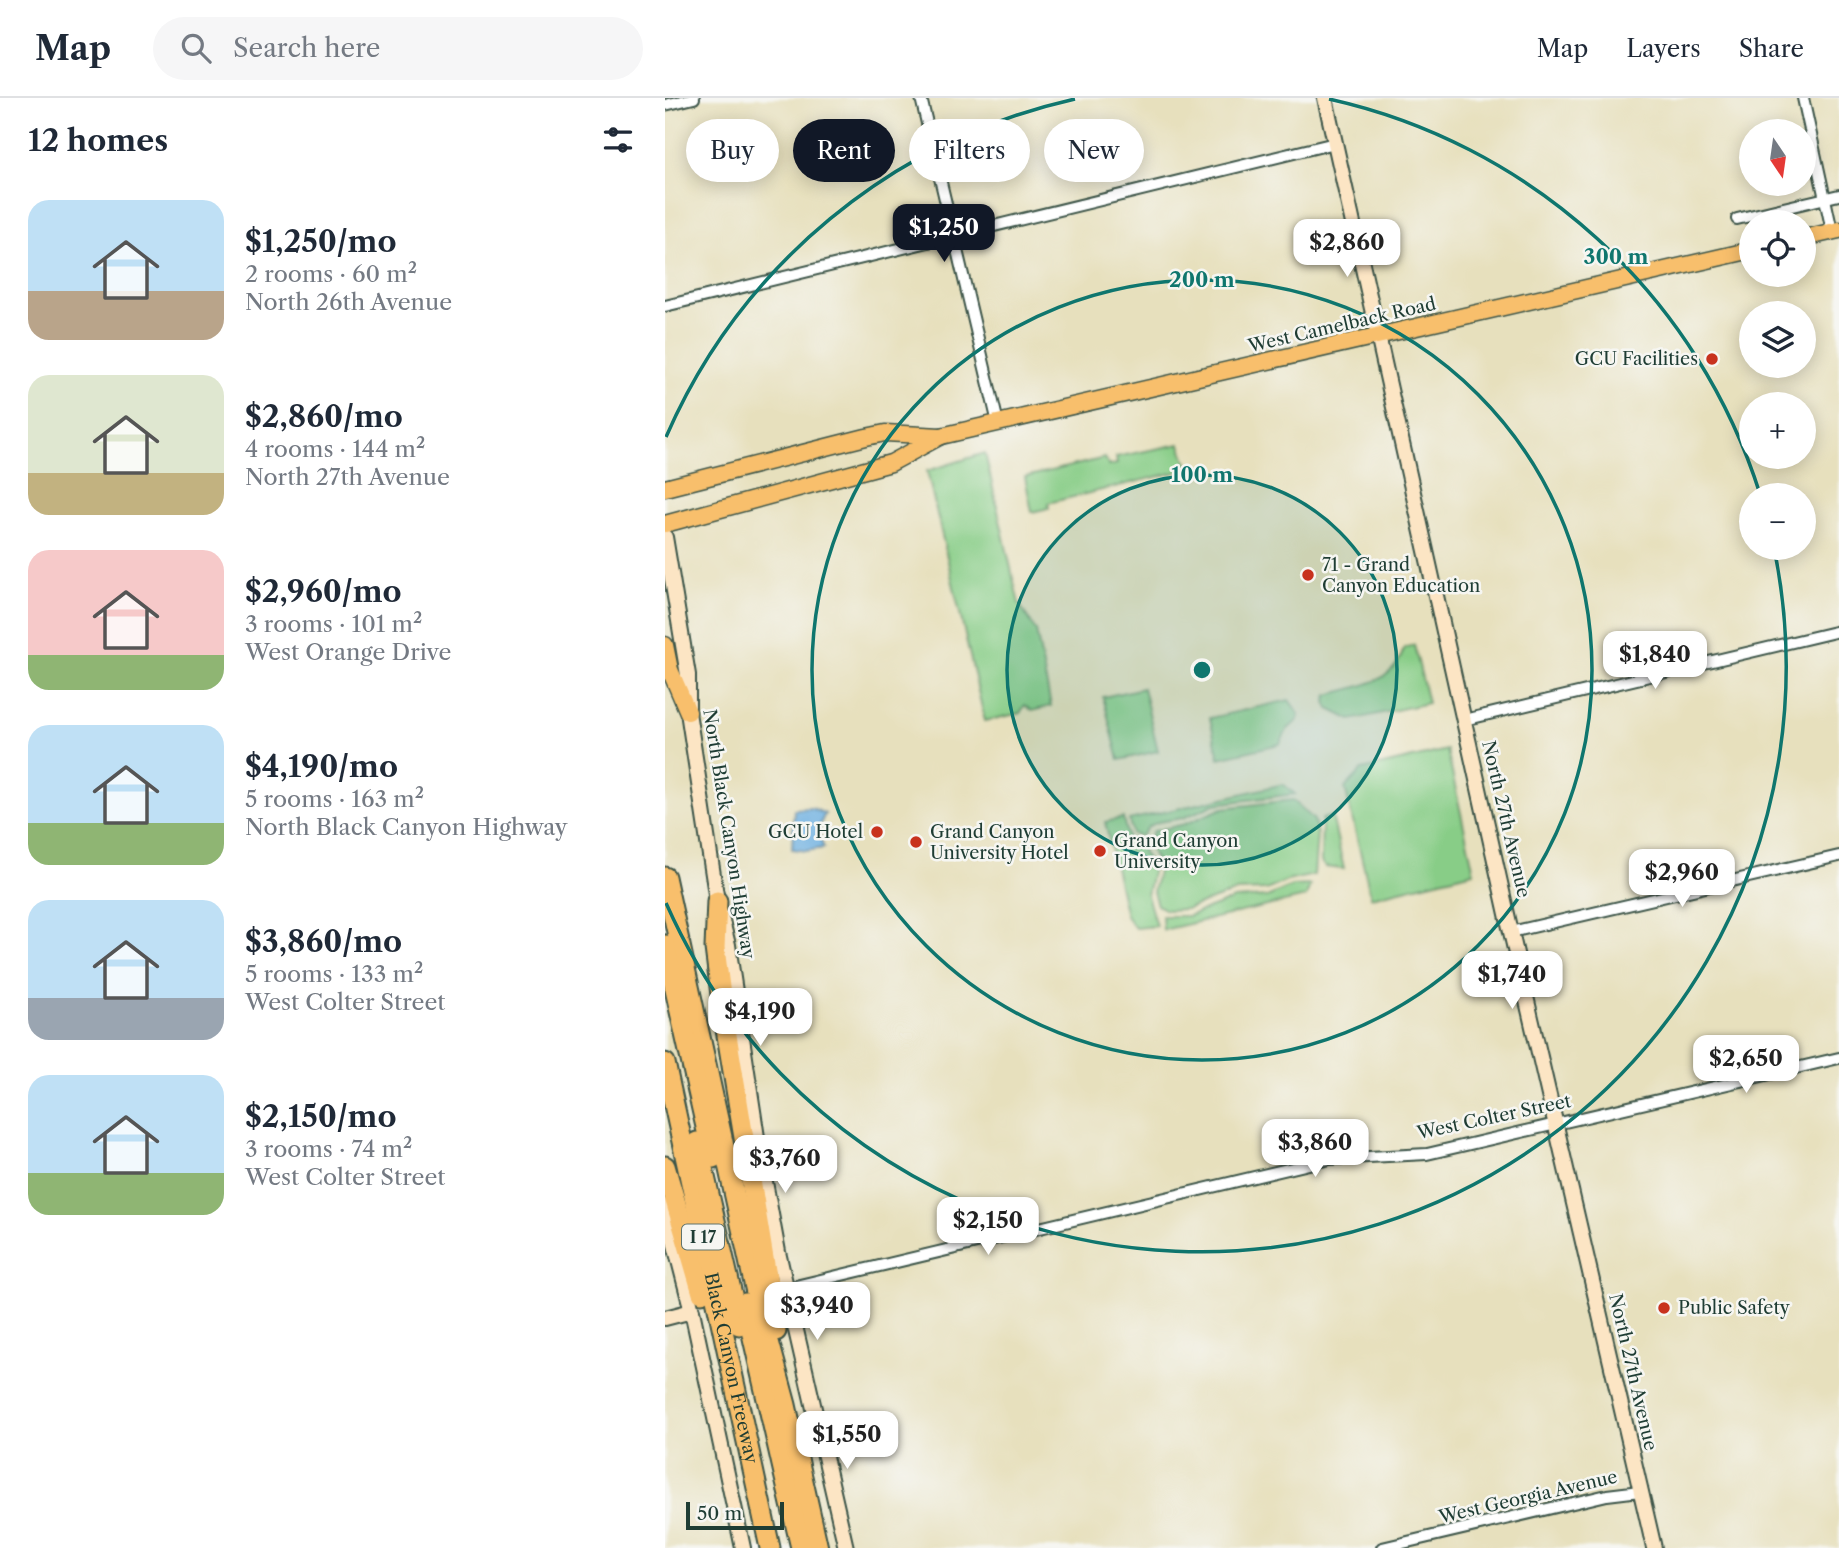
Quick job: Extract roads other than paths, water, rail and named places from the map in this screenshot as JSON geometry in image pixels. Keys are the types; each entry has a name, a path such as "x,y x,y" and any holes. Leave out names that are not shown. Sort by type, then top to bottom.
{"highway":[{"name":"I 17","path":"665,877 757,1297 786,1405 818,1548"},
{"path":"717,901 715,948 723,1011 771,1294 786,1405"},
{"path":"665,944 801,1548"},
{"path":"665,994 789,1548"},
{"name":"Black Canyon Freeway","path":"665,1063 770,1548"},
{"path":"665,1166 739,1411"}],"main road":[{"name":"North 27th Avenue","path":"1325,98 1511,932 1654,1548"},
{"path":"1816,235 1835,230"},
{"name":"West Camelback Road","path":"665,524 891,463 941,436 1739,253"},
{"name":"West Camelback Road","path":"665,488 866,436 885,433 941,436"},
{"name":"North Black Canyon Highway","path":"665,537 688,675 688,712 717,901 728,945 758,1143 787,1289 846,1548"},
{"path":"665,645 670,670 688,712"},
{"path":"665,1206 692,1311 743,1548"},
{"path":"665,1318 692,1311"}],"street":[{"path":"665,105 694,98"},
{"path":"921,98 998,423"},
{"path":"1803,98 1825,199 1835,230"},
{"path":"665,306 1335,143"},
{"path":"1737,219 1839,195"},
{"path":"1464,720 1839,631"},
{"path":"1511,932 1839,856"},
{"name":"West Colter Street","path":"787,1289 1330,1159 1427,1154 1839,1058"},
{"name":"West Georgia Avenue","path":"1382,1548 1640,1490"}],"water":[{"path":"812,808 825,814 820,831 824,848 806,851 792,849 794,809"}],"place":[{"name":"GCU Facilities","path":"1712,359"},
{"name":"71 - Grand Canyon Education","path":"1308,575"},
{"name":"GCU Hotel","path":"877,832"},
{"name":"Grand Canyon University Hotel","path":"916,842"},
{"name":"Grand Canyon University","path":"1100,851"},
{"name":"Public Safety","path":"1664,1308"}]}
